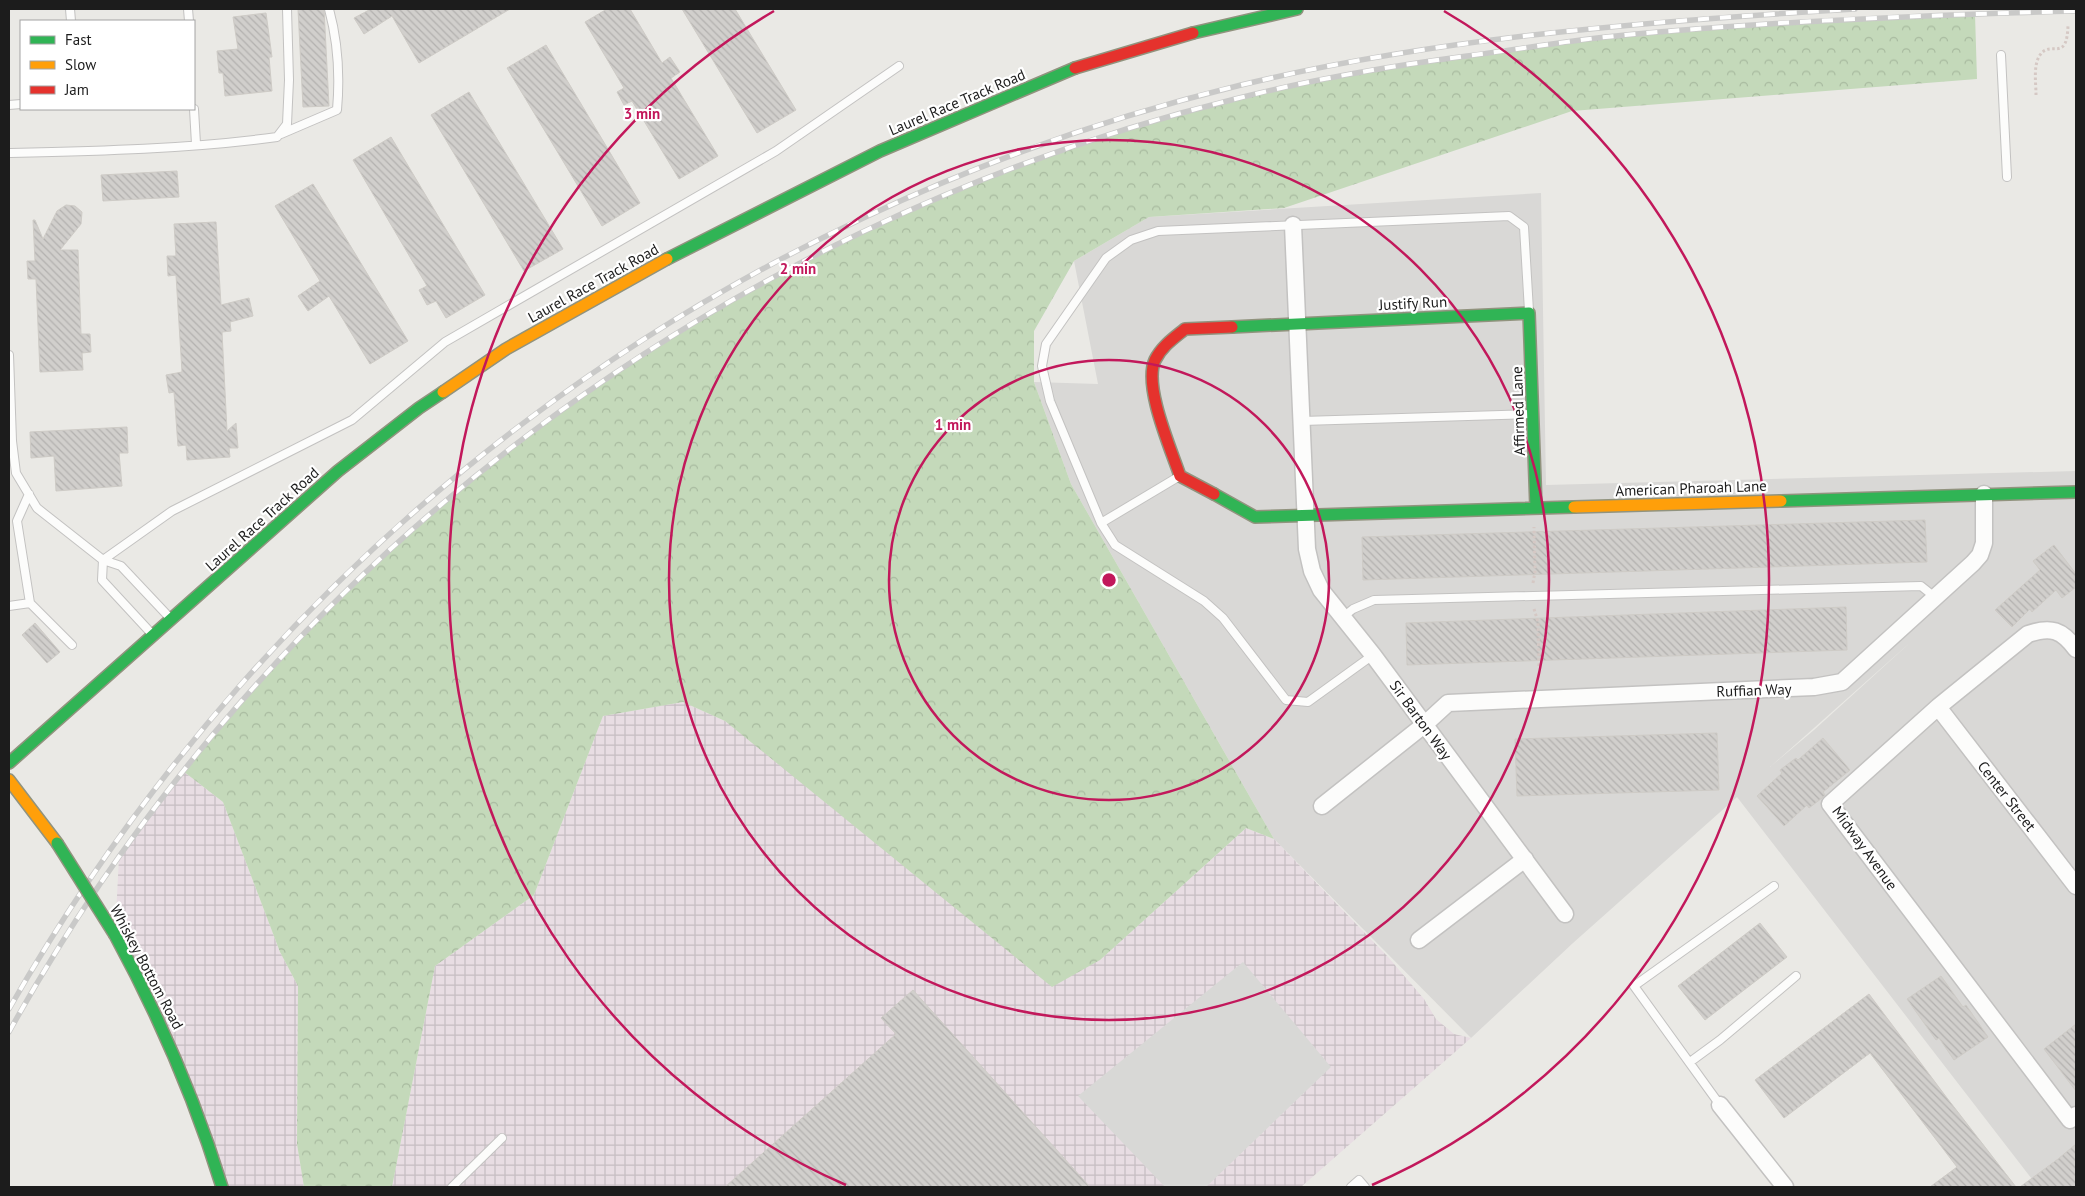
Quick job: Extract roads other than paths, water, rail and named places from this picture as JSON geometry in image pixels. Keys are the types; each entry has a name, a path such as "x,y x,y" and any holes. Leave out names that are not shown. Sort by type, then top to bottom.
{"street":[{"name":"Laurel Race Track Road","path":"9,763 338,471 419,408 506,349 692,245 880,151 1073,69 1197,32 1297,9"},
{"name":"Sir Barton Way","path":"1293,225 1306,549 1312,571 1321,590 1373,655 1565,914"},
{"name":"Justify Run","path":"1180,476 1153,389 1153,364 1164,345 1185,329 1529,313"},
{"name":"Affirmed Lane","path":"1529,313 1536,508"},
{"name":"American Pharoah Lane","path":"1180,476 1255,517 2076,492"},
{"name":"Ruffian Way","path":"1322,806 1424,725 1448,703 1825,687 1842,682 1936,598 1980,555 1985,531 1984,494"},
{"name":"Midway Avenue","path":"2073,1118 1830,804 1938,707 2028,634 2051,629 2065,637 2076,649"},
{"name":"Center Street","path":"1938,707 2076,886"},
{"name":"Whiskey Bottom Road","path":"9,780 57,843 115,935 137,974 172,1044 196,1106 222,1187"},
{"path":"1419,940 1525,859"},
{"path":"1720,1105 1785,1187"}],"lane":[{"path":"279,135 287,124 289,80 287,9"},
{"path":"9,153 243,142 277,137 337,110 336,34 329,9"},
{"path":"2001,55 2007,177"},
{"path":"102,560 172,511 352,420 445,342 776,151 899,66"},
{"path":"194,110 196,144"},
{"path":"1373,655 1308,702 1286,700 1223,618 1204,601 1115,545 1101,523 1050,401 1042,366 1046,344 1106,258 1131,240 1158,231 1509,216 1524,227 1529,313"},
{"path":"9,355 10,441 16,473 37,508 102,560 121,566 172,619"},
{"path":"1302,421 1533,414"},
{"path":"1101,523 1180,476"},
{"path":"29,494 17,521 30,603 72,645"},
{"path":"102,560 102,580 153,635"},
{"path":"1343,617 1353,609 1374,600 1921,586 1936,598"},
{"path":"9,606 30,603"},
{"path":"1720,1105 1634,986 1774,886"},
{"path":"1690,1062 1720,1040 1796,976"},
{"path":"452,1187 502,1138"},
{"path":"1351,1187 1359,1180 1365,1187"}],"railway":[{"path":"9,1009 117,840 240,685 378,544 529,419 691,310 865,217 1049,142 1241,85 1316,68 1469,43 1701,19 1855,9"},
{"path":"9,1032 115,862 238,706 375,563 526,436 689,325 864,231 1047,155 1239,98 1352,74 1566,42 1681,30 1850,19 2076,11"}]}
